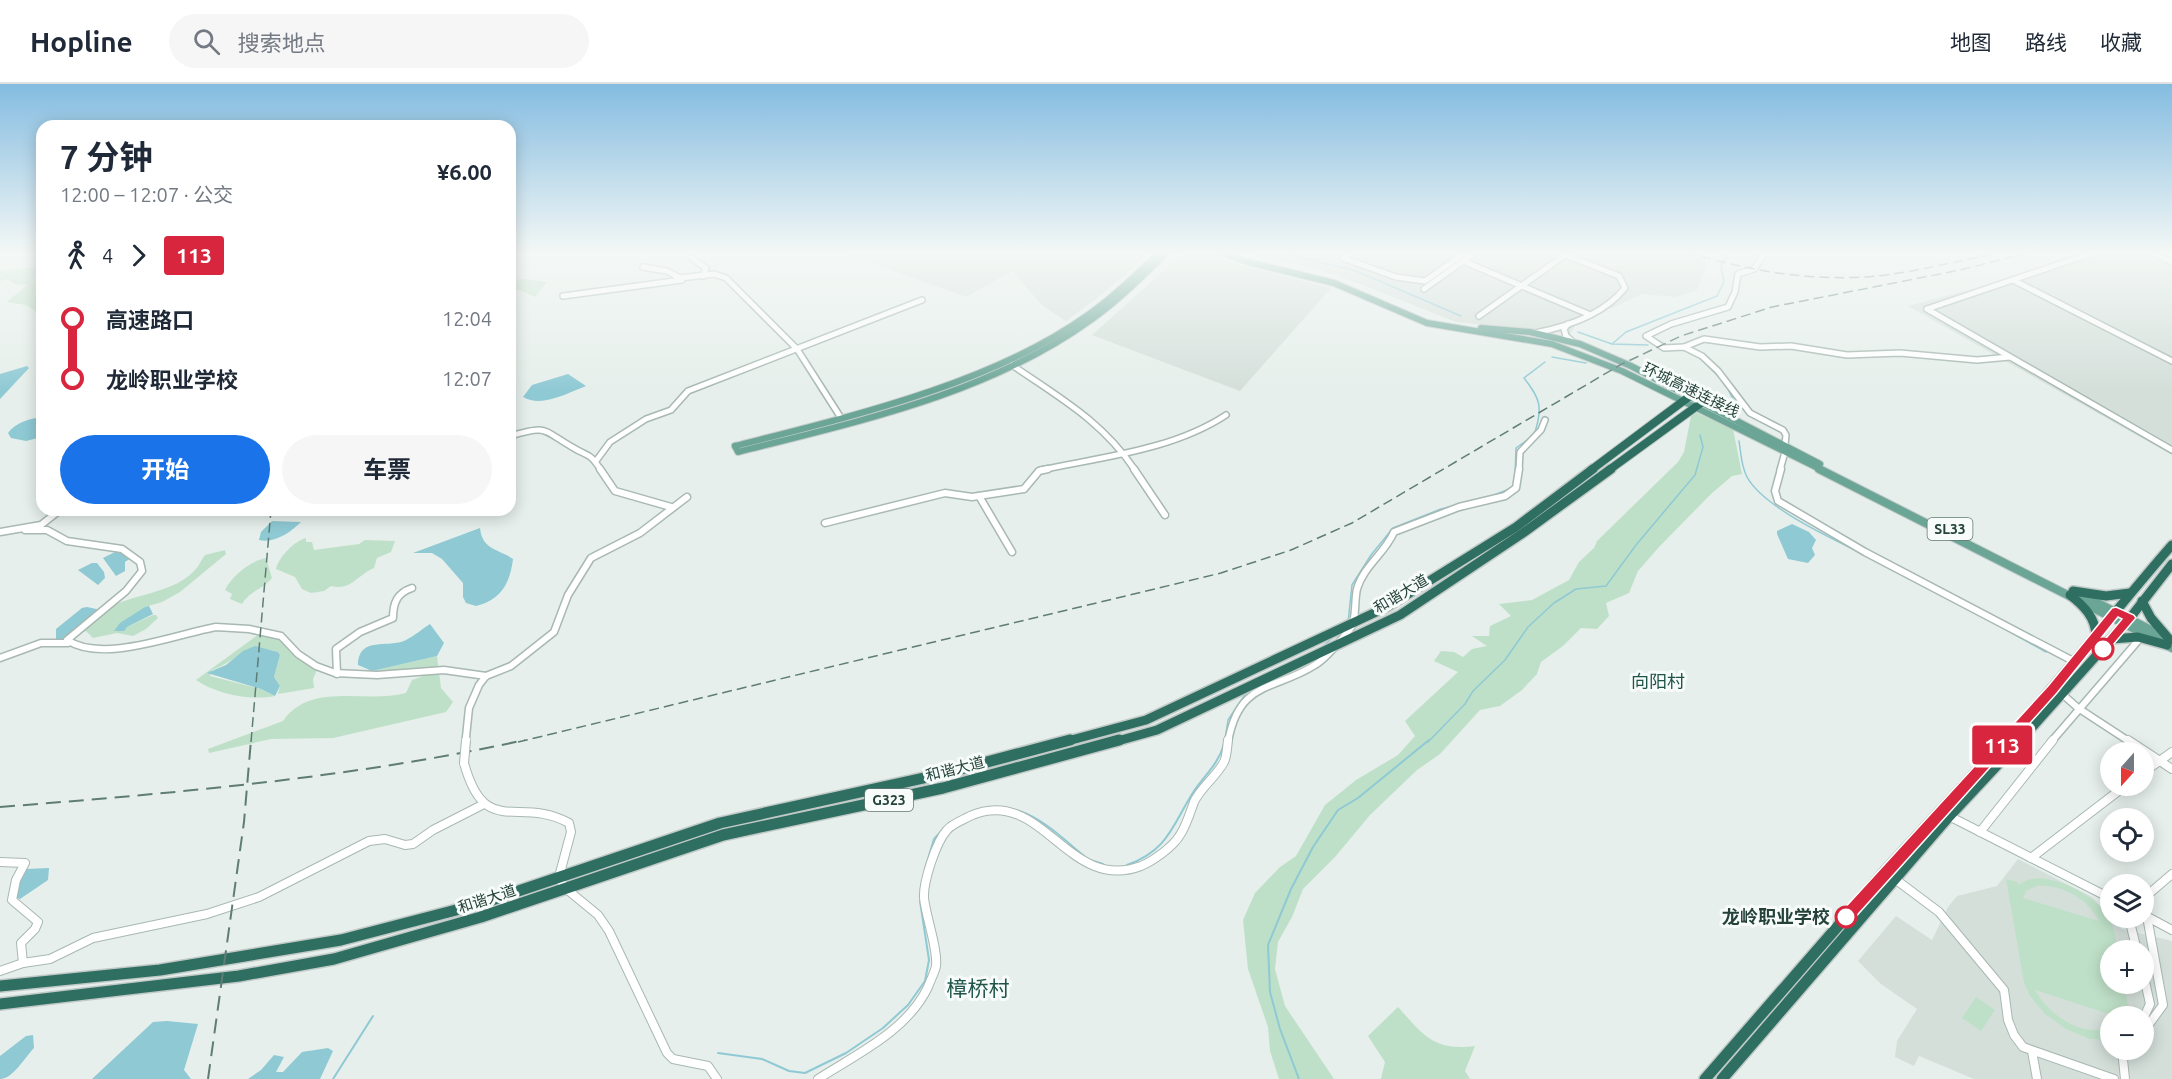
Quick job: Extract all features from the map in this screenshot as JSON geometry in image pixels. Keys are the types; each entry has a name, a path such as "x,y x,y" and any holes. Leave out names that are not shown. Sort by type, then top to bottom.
{"highway":[{"name":"和谐大道","path":"0,986 160,970 249,957 341,939 483,903 720,823 942,774 1146,720 1389,606 1516,527 1686,399"},
{"name":"和谐大道","path":"0,1004 239,976 334,959 481,917 723,836 942,788 1157,730 1400,615 1523,533 1698,405"},
{"path":"1722,1079 1895,879 1945,814 2053,690 2130,593 2172,545"},
{"path":"1705,1079 1885,872 2064,694 2128,620 2172,564"},
{"path":"2072,593 2106,597 2130,593"},
{"path":"2072,593 2091,615 2096,627 2096,635"},
{"path":"2142,601 2151,618 2170,643"},
{"path":"2111,639 2138,637 2170,643"}],"main road":[{"path":"1108,298 1078,322 1020,354 973,376 841,418 735,447 738,452 927,400 977,381 1080,327 1117,298"},
{"name":"环城高速连接线","path":"1370,298 1427,323 1552,344 1577,352 1662,391 1686,399 2170,643"},
{"name":"环城高速连接线","path":"1379,298 1435,321 1467,327 1535,333 1576,343 1668,385 1686,399"}],"street":[{"path":"746,298 797,349 841,418"},
{"path":"1479,316 1504,298"},
{"path":"1551,298 1588,314"},
{"path":"1535,333 1569,324 1613,298"},
{"path":"1730,298 1728,307 1694,319 1667,324 1650,331 1646,336 1664,348 1677,349 1704,339 1760,347 1791,346 1836,354 1885,352 1977,360 2010,357"},
{"path":"1958,298 1927,309 2172,450"},
{"path":"2049,298 2172,361"},
{"path":"596,461 610,442 646,419 671,410 688,391 922,300"},
{"path":"1569,324 1564,331 1576,343"},
{"path":"1684,347 1702,356 1718,371 1750,412 1783,430 1786,435 1785,448 1775,491 1778,501 1865,552 2075,662"},
{"path":"1011,365 1096,423 1123,453 1165,515"},
{"path":"825,523 945,493 979,496 1024,489 1038,471 1123,453 1208,427 1226,414"},
{"path":"818,1079 888,1034 913,1010 927,988 936,965 924,896 931,865 941,838 949,828 971,816 990,810 1011,811 1029,819 1076,857 1091,866 1108,871 1126,871 1148,863 1179,837 1197,796 1225,761 1230,731 1239,709 1258,689 1316,665 1352,627 1357,588 1366,569 1388,545 1394,532 1450,508 1491,500 1513,492 1518,486 1520,451 1525,444 1539,435 1545,420"},
{"path":"516,434 535,429 546,430 573,448 591,455 615,491 671,507"},
{"path":"979,496 1012,552"},
{"path":"0,658 41,643 68,643 91,649 136,646 220,627 262,631 281,636 307,662 337,674 371,676 445,670 486,676 511,666 554,632 568,595 591,558 639,533 687,497"},
{"path":"25,530 56,516"},
{"path":"0,532 47,530 67,541 122,549 141,562 142,571 126,591 79,629 68,640 68,643"},
{"path":"337,674 334,660 336,649 360,632 393,618 392,608 396,598 400,593 412,588"},
{"path":"1980,832 2078,708 2137,642"},
{"path":"486,676 474,694 469,708 464,763 469,782 484,804 515,814 554,814 569,823 572,832 561,876 564,887 598,915 609,931 667,1053 673,1059 708,1066 717,1079"},
{"path":"2053,690 2064,694 2078,708 2172,769"},
{"path":"2154,763 2172,752"},
{"path":"2031,858 2112,796"},
{"path":"0,971 24,963 50,959 93,938 207,914 259,897 369,841 385,839 413,844 433,830 484,804"},
{"path":"1945,814 2100,893"},
{"path":"0,862 25,863 16,880 12,900 24,906 28,915 38,922 35,929 21,943 24,963"},
{"path":"1885,872 1939,912 2004,990 2008,1020 2014,1035 2024,1047 2114,1079"},
{"path":"2154,889 2172,873"},
{"path":"2154,922 2172,930"},
{"path":"2148,928 2163,1005 2154,1017"},
{"path":"2032,1051 2037,1079"},
{"path":"2124,1060 2126,1079"}],"shaded area":[{"path":"1036,298 1096,298 1066,321 1043,306"},
{"path":"1133,298 1322,298 1240,391 1092,335"},
{"path":"1397,298 1632,298 1575,325 1570,334 1456,322"},
{"path":"1936,298 2172,298 2172,455 1908,306"},
{"path":"2018,859 2092,897 2100,906 2100,928 2121,928 2172,941 2172,1079 1974,1079 1919,1056 1914,1066 1895,1057 1897,1041 1917,1009 1881,984 1858,961 1896,916 1932,940 1948,907 1957,896 1997,886"}],"green space":[{"path":"11,298 36,298 36,311 26,305 7,302"},
{"path":"1692,411 1733,429 1742,474 1732,476 1711,494 1659,547 1638,571 1629,593 1606,603 1609,616 1597,629 1581,628 1563,646 1541,662 1537,674 1522,690 1500,706 1480,710 1440,754 1417,770 1370,815 1335,857 1303,889 1292,917 1278,942 1275,969 1285,1006 1334,1079 1279,1079 1270,1051 1268,1027 1248,969 1243,920 1255,893 1280,867 1296,856 1325,805 1356,780 1398,755 1415,736 1405,721 1458,672 1434,661 1441,651 1454,652 1463,657 1472,649 1487,646 1472,636 1489,636 1490,626 1511,616 1499,604 1532,600 1569,580 1579,562 1594,548 1597,541 1678,462 1684,452"},
{"path":"306,538 306,542 312,542 314,550 359,544 365,540 395,541 391,552 377,558 374,568 349,585 331,586 324,591 311,593 302,589 295,577 276,569 288,550"},
{"path":"225,550 226,554 180,592 162,602 145,607 127,627 156,615 158,618 146,629 133,636 117,633 93,638 86,631 71,636 111,607 178,583 195,570 205,555"},
{"path":"266,558 272,578 249,595 242,604 230,599 232,594 225,590 232,580 248,566"},
{"path":"259,634 278,638 291,653 317,670 313,679 314,688 278,694 280,686 274,677 280,655 278,652 267,649 250,650 243,653 212,670 210,676 261,689 275,696 255,698 223,693 196,680"},
{"path":"437,656 441,688 453,702 446,712 333,738 271,739 209,753 208,749 283,721 295,709 308,701 323,697 390,696 406,693 412,680 421,677 424,670 372,671"},
{"path":"2037,878 2048,879 2071,887 2082,892 2100,907 2100,928 2113,928 2116,940 2100,940 2100,994 2126,994 2128,1006 2100,1006 2100,1011 2035,990 2048,1008 2067,1022 2089,1030 2100,1030 2100,1039 2090,1039 2066,1029 2045,1014 2030,996 2024,983 2006,879 2018,882 2018,885","holes":["2037,886 2065,890 2081,900 2099,921 2023,898 2026,891"]},
{"path":"1976,997 1995,1010 1981,1031 1962,1018"},
{"path":"1398,1007 1415,1026 1439,1044 1475,1046 1465,1071 1470,1079 1381,1079 1385,1062 1368,1036"}],"water":[{"path":"27,366 29,368 0,399 0,374"},
{"path":"568,374 586,386 546,400 530,400 523,397 532,385"},
{"path":"36,418 36,438 26,441 11,438 8,433 11,429"},
{"path":"272,521 301,522 276,539 259,540 261,532"},
{"path":"1792,524 1809,532 1816,540 1812,548 1815,555 1808,563 1788,559 1777,534 1777,531"},
{"path":"480,528 481,535 488,545 513,559 507,583 503,589 492,600 476,606 466,603 463,597 463,583 442,559 432,553 413,553"},
{"path":"119,550 131,558 125,562 125,571 116,576 103,558"},
{"path":"97,563 104,572 105,578 98,585 78,570"},
{"path":"149,606 153,614 127,627 124,631 114,631 120,623"},
{"path":"82,608 101,610 65,640 56,639 56,629"},
{"path":"430,624 444,643 437,656 372,671 358,665 363,650 369,646 406,640"},
{"path":"255,646 278,652 280,655 274,677 280,686 275,696 261,689 207,673 226,665 243,651"},
{"path":"49,868 48,880 20,899 15,897 26,869"},
{"path":"153,1022 198,1024 184,1070 191,1079 92,1079"},
{"path":"33,1035 34,1048 14,1072 0,1079 0,1056 26,1036"},
{"path":"328,1048 333,1051 320,1079 248,1079 261,1070 274,1055 284,1057 276,1072 283,1072 302,1052"}],"waterway":[{"path":"1420,298 1461,316"},
{"path":"1612,344 1626,332 1711,298"},
{"path":"1578,332 1612,344"},
{"path":"1612,344 1648,345"},
{"path":"1552,357 1586,363"},
{"path":"1699,357 1721,379"},
{"path":"1535,432 1539,416 1537,397 1524,378 1545,362"},
{"path":"1726,385 1736,405"},
{"path":"1428,742 1465,704 1473,691 1505,660 1528,627 1554,603 1576,589 1606,586 1636,545 1695,475 1703,447 1700,435"},
{"path":"1515,477 1516,448 1530,438"},
{"path":"1739,441 1745,473 1756,489 1768,500 1800,522 1865,555"},
{"path":"1489,497 1512,488 1514,485"},
{"path":"1348,622 1352,585 1371,555 1393,528 1441,509 1485,498"},
{"path":"1976,613 2046,652"},
{"path":"1323,646 1335,636"},
{"path":"1225,740 1228,720 1246,693"},
{"path":"1299,1079 1280,1029 1270,992 1268,945 1291,889 1313,847 1338,810 1358,798 1429,740"},
{"path":"1127,865 1141,859 1161,844 1194,791 1215,763 1224,744"},
{"path":"971,812 988,808 1019,811 1046,825 1084,856"},
{"path":"925,869 934,839 950,822"},
{"path":"1090,860 1103,864"},
{"path":"718,1053 762,1059 789,1071 805,1073 846,1053 883,1028 908,1005 925,981 929,960 920,901"},
{"path":"333,1079 373,1016"}],"railway":[{"path":"518,742 1221,573 1291,550 1352,523 1620,365 1681,336 1772,307 1816,298"},
{"path":"251,742 270,516"},
{"path":"247,784 251,740"},
{"path":"247,784 394,765 525,740"},
{"path":"0,807 247,784"},
{"path":"208,1079 247,784"}],"bus line":[{"name":"113","path":"1846,917 2053,690 2116,611 2130,618 2103,649"}],"place":[{"name":"龙岭职业学校","path":"1846,917"}],"district":[{"name":"向阳村","path":"1658,682"},
{"name":"樟桥村","path":"978,989"}]}
